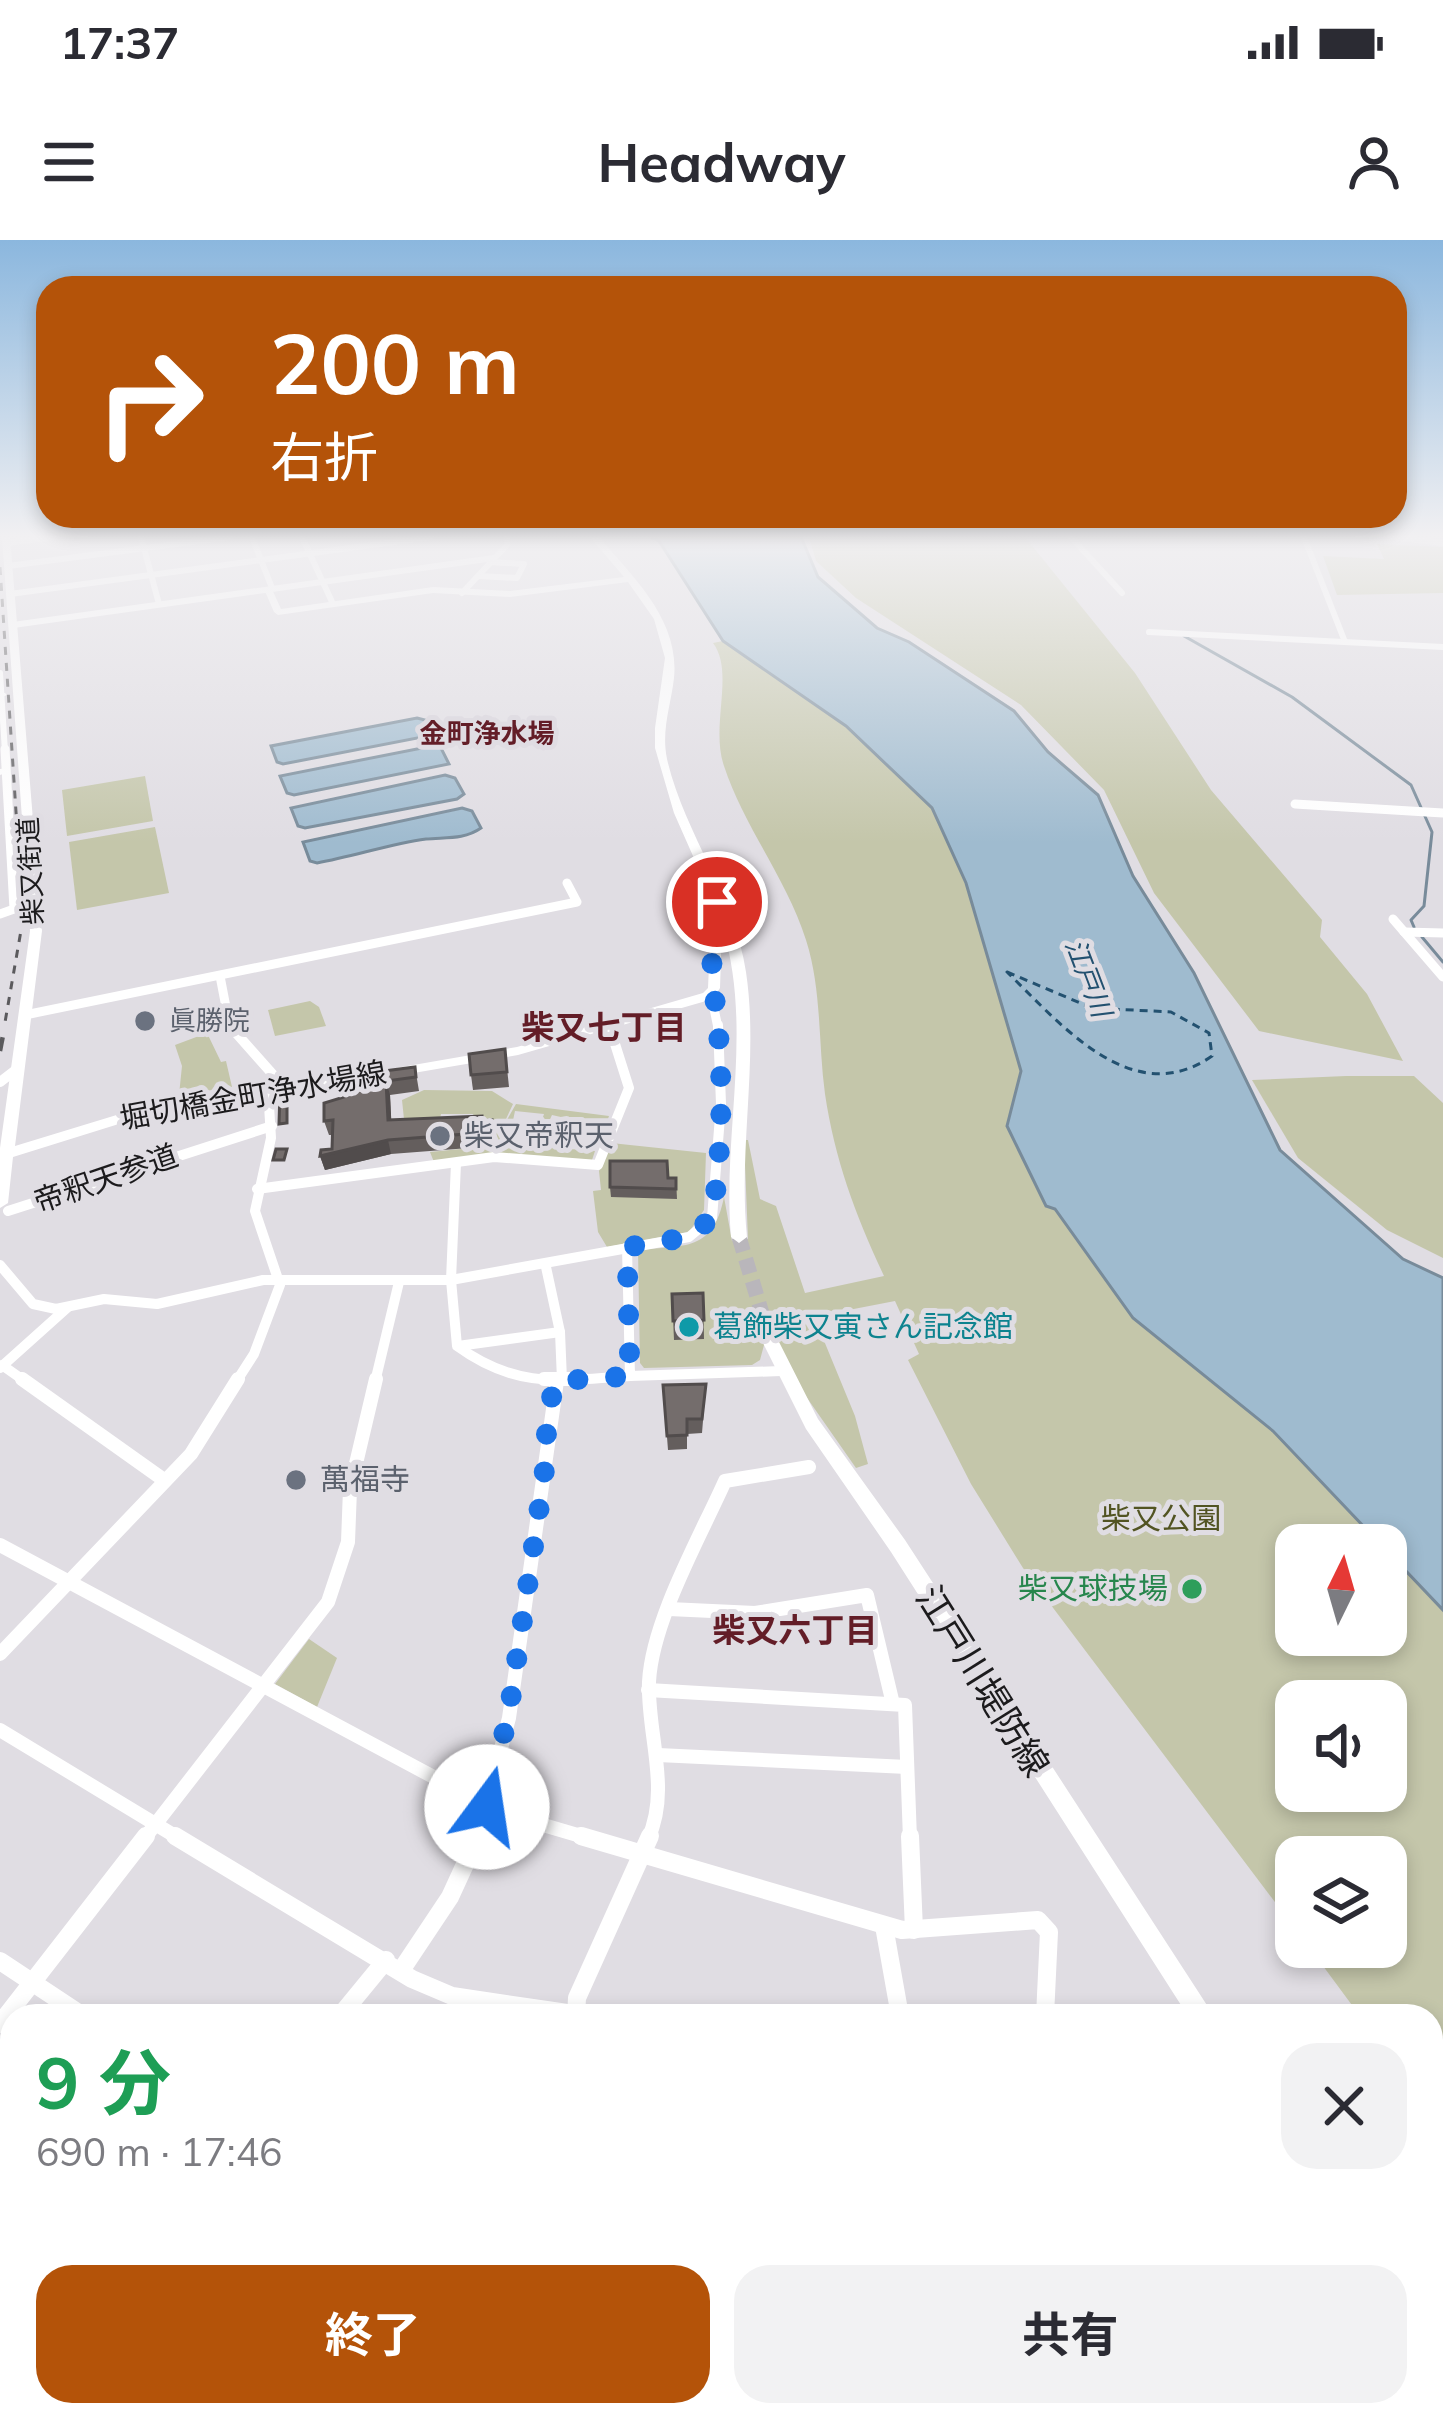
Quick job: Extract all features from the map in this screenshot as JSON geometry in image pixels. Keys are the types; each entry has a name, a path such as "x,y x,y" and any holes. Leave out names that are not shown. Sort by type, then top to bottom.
{"main road":[{"name":"柴又街道","path":"4,1207 3,1155 36,923 7,639"},
{"path":"663,639 669,649 660,752 734,943 743,1002 744,1098 733,1168 739,1237"},
{"path":"711,994 717,902"},
{"name":"堀切橋金町浄水場線","path":"3,1155 148,1108 488,1058 711,994"},
{"name":"江戸川堤防線","path":"771,1343 781,1371 1194,2004"}],"street":[{"path":"1287,639 1443,647"},
{"path":"0,673 5,847 14,909 0,914"},
{"path":"1294,804 1443,813"},
{"path":"25,1016 577,902 567,883"},
{"path":"1393,919 1443,977"},
{"path":"1405,932 1443,933"},
{"path":"0,1654 191,1454 254,1354 280,1281 255,1211 276,1088 230,1028 220,976"},
{"path":"0,1265 33,1304 69,1306 104,1299 157,1304 238,1284 451,1280 546,1267 689,1237 712,1218 720,1150 719,1046 711,994"},
{"path":"257,1189 494,1157 598,1165 628,1088 610,1024"},
{"path":"0,1082 17,1069"},
{"name":"帝釈天参道","path":"4,1207 172,1160 214,1140 272,1126"},
{"path":"456,1163 451,1280 457,1346 494,1372 560,1380 781,1371"},
{"path":"627,1247 630,1376"},
{"path":"352,2004 450,1898 474,1850 487,1807 509,1711 544,1476 548,1408 560,1380 560,1332 546,1267"},
{"path":"15,2004 316,1621 337,1579 348,1542 350,1490 399,1282"},
{"path":"69,1306 1,1367 164,1480"},
{"path":"457,1346 560,1332"},
{"path":"578,2004 577,1997 655,1824 658,1755 648,1690 668,1609 725,1480 809,1466"},
{"path":"0,1545 487,1807 884,1926 914,1930 1038,1920 1049,1932 1046,2004"},
{"path":"668,1609 755,1613 867,1595 893,1704"},
{"path":"648,1690 905,1705 914,1930"},
{"path":"0,1730 452,1996 506,2004"},
{"path":"658,1755 908,1767"},
{"path":"884,1926 898,2004"},
{"path":"0,1960 65,2004"}],"green space":[{"path":"919,639 1108,639 1211,790 1322,920 1320,937 1367,994 1403,1061 1259,1031 1154,893 1104,790 1021,705"},
{"name":"柴又公園","path":"723,641 846,726 932,808 966,883 1021,1071 1007,1126 1046,1206 1055,1209 1133,1318 1273,1431 1362,1524 1275,1524 1275,1656 1407,1656 1407,1571 1443,1610 1443,2004 1351,2004 1325,1968 1407,1968 1407,1836 1275,1836 1275,1902 1023,1568 971,1484 908,1360 919,1354 895,1301 828,1314 820,1331 855,1416 868,1464 856,1468 805,1395 778,1342 764,1345 760,1360 752,1365 644,1368 640,1363 638,1250 683,1246 704,1237 713,1228 724,1197 732,1241 748,1239 744,1140 748,1140 760,1199 776,1206 805,1293 884,1276 834,1142 815,978 806,940 724,766 719,734 722,669 713,643"},
{"path":"145,776 153,821 67,836 62,790"},
{"path":"155,827 169,893 77,910 69,842"},
{"path":"310,1001 319,1007 326,1026 275,1036 268,1010"},
{"path":"207,1033 221,1062 226,1061 232,1087 179,1095 182,1066 175,1045"},
{"path":"1414,1076 1443,1103 1443,1258 1387,1230 1298,1158 1252,1080"},
{"path":"424,1090 492,1091 513,1104 499,1134 516,1104 609,1116 605,1127 552,1115 544,1132 526,1131 540,1126 544,1114 515,1111 508,1144 595,1151 592,1160 434,1162 430,1152 501,1145 496,1134 479,1127 473,1114 441,1114 438,1128 405,1129 402,1100"},
{"path":"611,1143 706,1153 704,1210 689,1232 607,1247 598,1232 593,1191 601,1190 599,1171"},
{"path":"309,1639 337,1658 317,1707 275,1684"}],"water":[{"name":"江戸川","path":"722,639 902,639 1014,711 1048,752 1098,795 1133,876 1194,973 1280,1150 1403,1259 1443,1278 1443,1610 1407,1572 1407,1524 1361,1524 1273,1431 1133,1318 1055,1209 1046,1206 1007,1126 1021,1071 966,883 932,808 846,726"},
{"path":"425,720 433,735 283,764 277,762 271,746"},
{"path":"441,748 449,764 294,795 287,793 280,776"},
{"path":"445,775 455,778 464,794 305,828 298,826 291,808"},
{"path":"462,808 472,811 481,828 461,836 413,841 317,863 310,861 303,842"}],"building":[{"path":"505,1049 507,1072 471,1075 469,1054"},
{"path":"415,1067 416,1077 386,1081 388,1120 482,1116 482,1121 492,1120 492,1132 388,1140 320,1156 321,1150 332,1149 333,1120 324,1121 324,1103 354,1094 353,1075"},
{"path":"280,1091 287,1091 287,1123 279,1124"},
{"path":"276,1149 287,1149 284,1160 273,1160"},
{"path":"610,1161 667,1161 668,1178 676,1178 676,1189 610,1187"},
{"path":"703,1293 704,1320 673,1321 672,1294"},
{"path":"706,1384 702,1419 687,1419 687,1435 667,1436 663,1385"}],"waterway":[{"path":"1189,639 1292,697 1411,785 1432,832 1424,906 1411,920 1414,927"},
{"path":"1422,937 1443,962"}],"ferry route":[{"path":"1007,972 1092,1008 1171,1012 1209,1033 1212,1056 1182,1071 1154,1074 1126,1067 1074,1035 1007,972"}],"tunnel":[{"path":"739,1237 771,1343"}],"railway":[{"path":"4,1028 23,919 5,639"},
{"path":"0,1051 5,1025"}],"place":[{"name":"眞勝院","path":"145,1021"},
{"name":"柴又帝釈天","path":"440,1136"},
{"name":"葛飾柴又寅さん記念館","path":"689,1327"},
{"name":"萬福寺","path":"296,1480"},
{"name":"柴又球技場","path":"1192,1589"}],"district":[{"name":"金町浄水場","path":"487,734"},
{"name":"柴又七丁目","path":"604,1027"},
{"name":"柴又六丁目","path":"795,1630"}],"route":[{"path":"487,1807 509,1711 520,1610 544,1476 548,1408 557,1381 630,1376 633,1326 627,1247 689,1237 701,1232 712,1218 720,1150 719,1046 711,994 717,902"}]}
